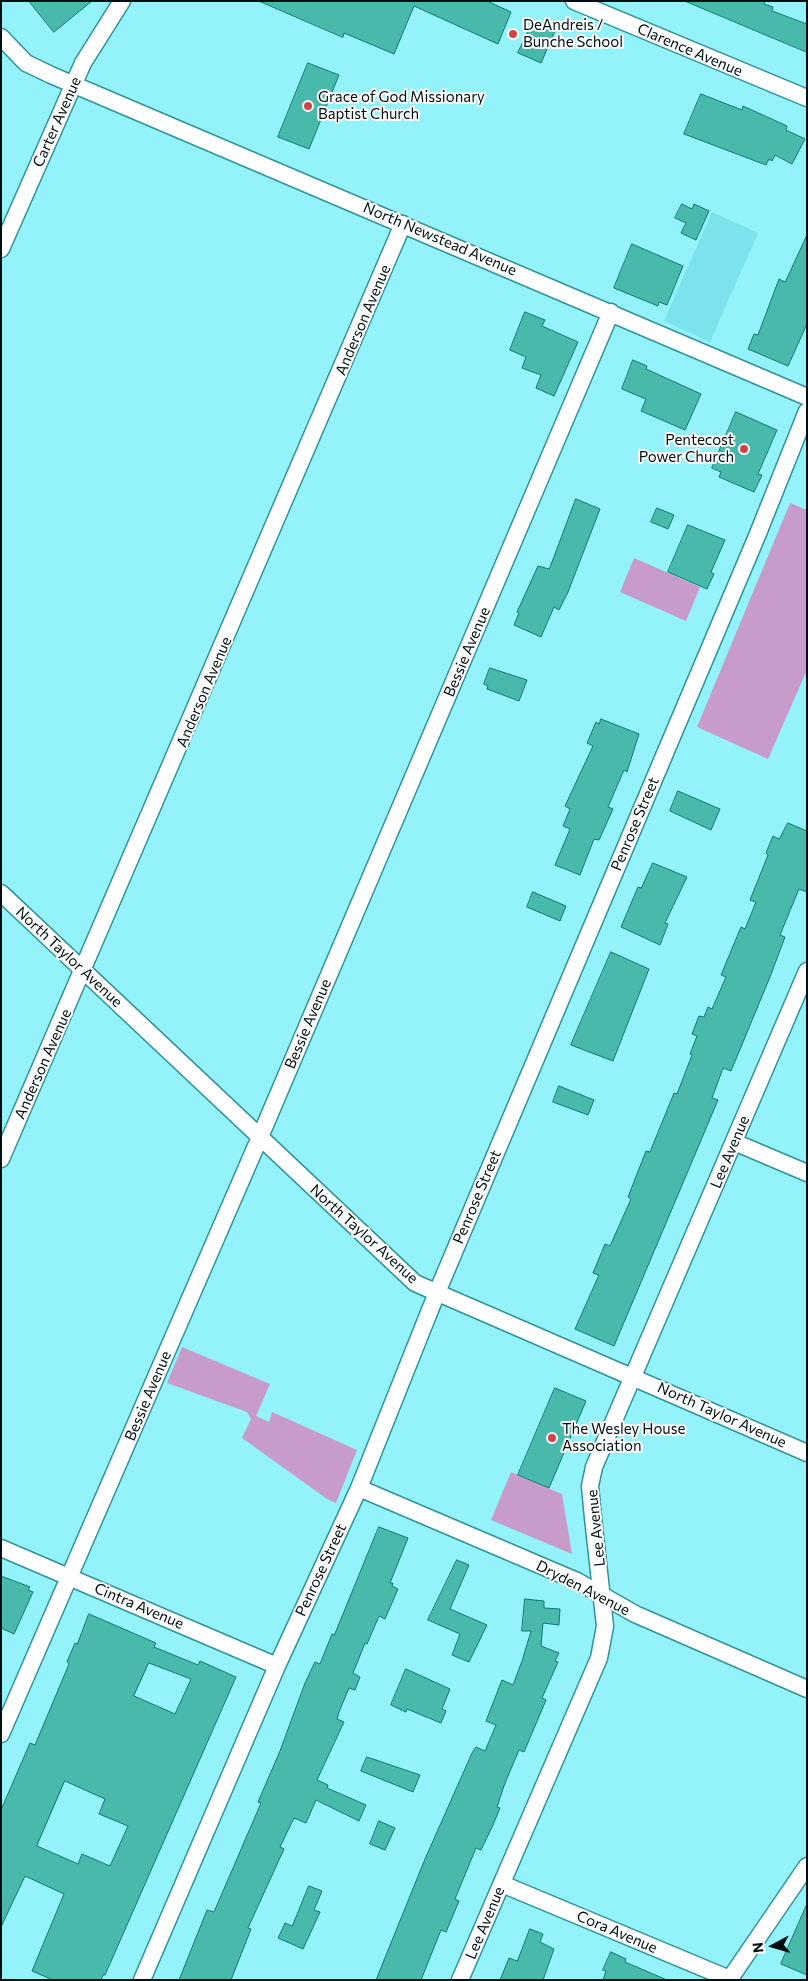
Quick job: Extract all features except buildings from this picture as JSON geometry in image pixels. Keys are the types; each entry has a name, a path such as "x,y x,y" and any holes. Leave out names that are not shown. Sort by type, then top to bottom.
{"street":[{"name":"Carter Avenue","path":"1,249 73,84 83,64 122,1"},
{"name":"Clarence Avenue","path":"574,1 807,98"},
{"name":"North Newstead Avenue","path":"1,37 26,63 73,84 807,396"},
{"name":"Anderson Avenue","path":"1,1159 84,971 403,224"},
{"name":"Bessie Avenue","path":"1,1734 260,1137 611,312"},
{"name":"Penrose Street","path":"142,1980 277,1666 359,1488 437,1294 753,545 807,411"},
{"name":"North Taylor Avenue","path":"1,893 415,1283 437,1294 634,1376 807,1453"},
{"name":"Lee Avenue","path":"460,1980 599,1658 606,1626 590,1486 594,1467 807,971"},
{"path":"734,1142 807,1173"},
{"name":"Dryden Avenue","path":"359,1488 577,1581 635,1614 807,1689"},
{"name":"Cintra Avenue","path":"1,1548 277,1666"},
{"path":"730,1979 807,1866"},
{"name":"Cora Avenue","path":"502,1884 730,1979"}],"shaded area":[{"path":"712,212 758,233 710,342 664,321"},
{"path":"790,503 807,510 807,670 768,759 697,727"},
{"path":"634,558 700,587 686,621 620,592"},
{"path":"182,1347 270,1384 256,1416 269,1422 272,1412 357,1450 336,1503 327,1499 242,1438 251,1419 247,1412 167,1383"},
{"path":"511,1472 562,1494 572,1554 491,1520"}],"place":[{"name":"DeAndreis / Bunche School","path":"513,34"},
{"name":"Grace of God Missionary Baptist Church","path":"308,106"},
{"name":"Pentecost Power Church","path":"744,449"},
{"name":"The Wesley House Association","path":"552,1438"}]}
